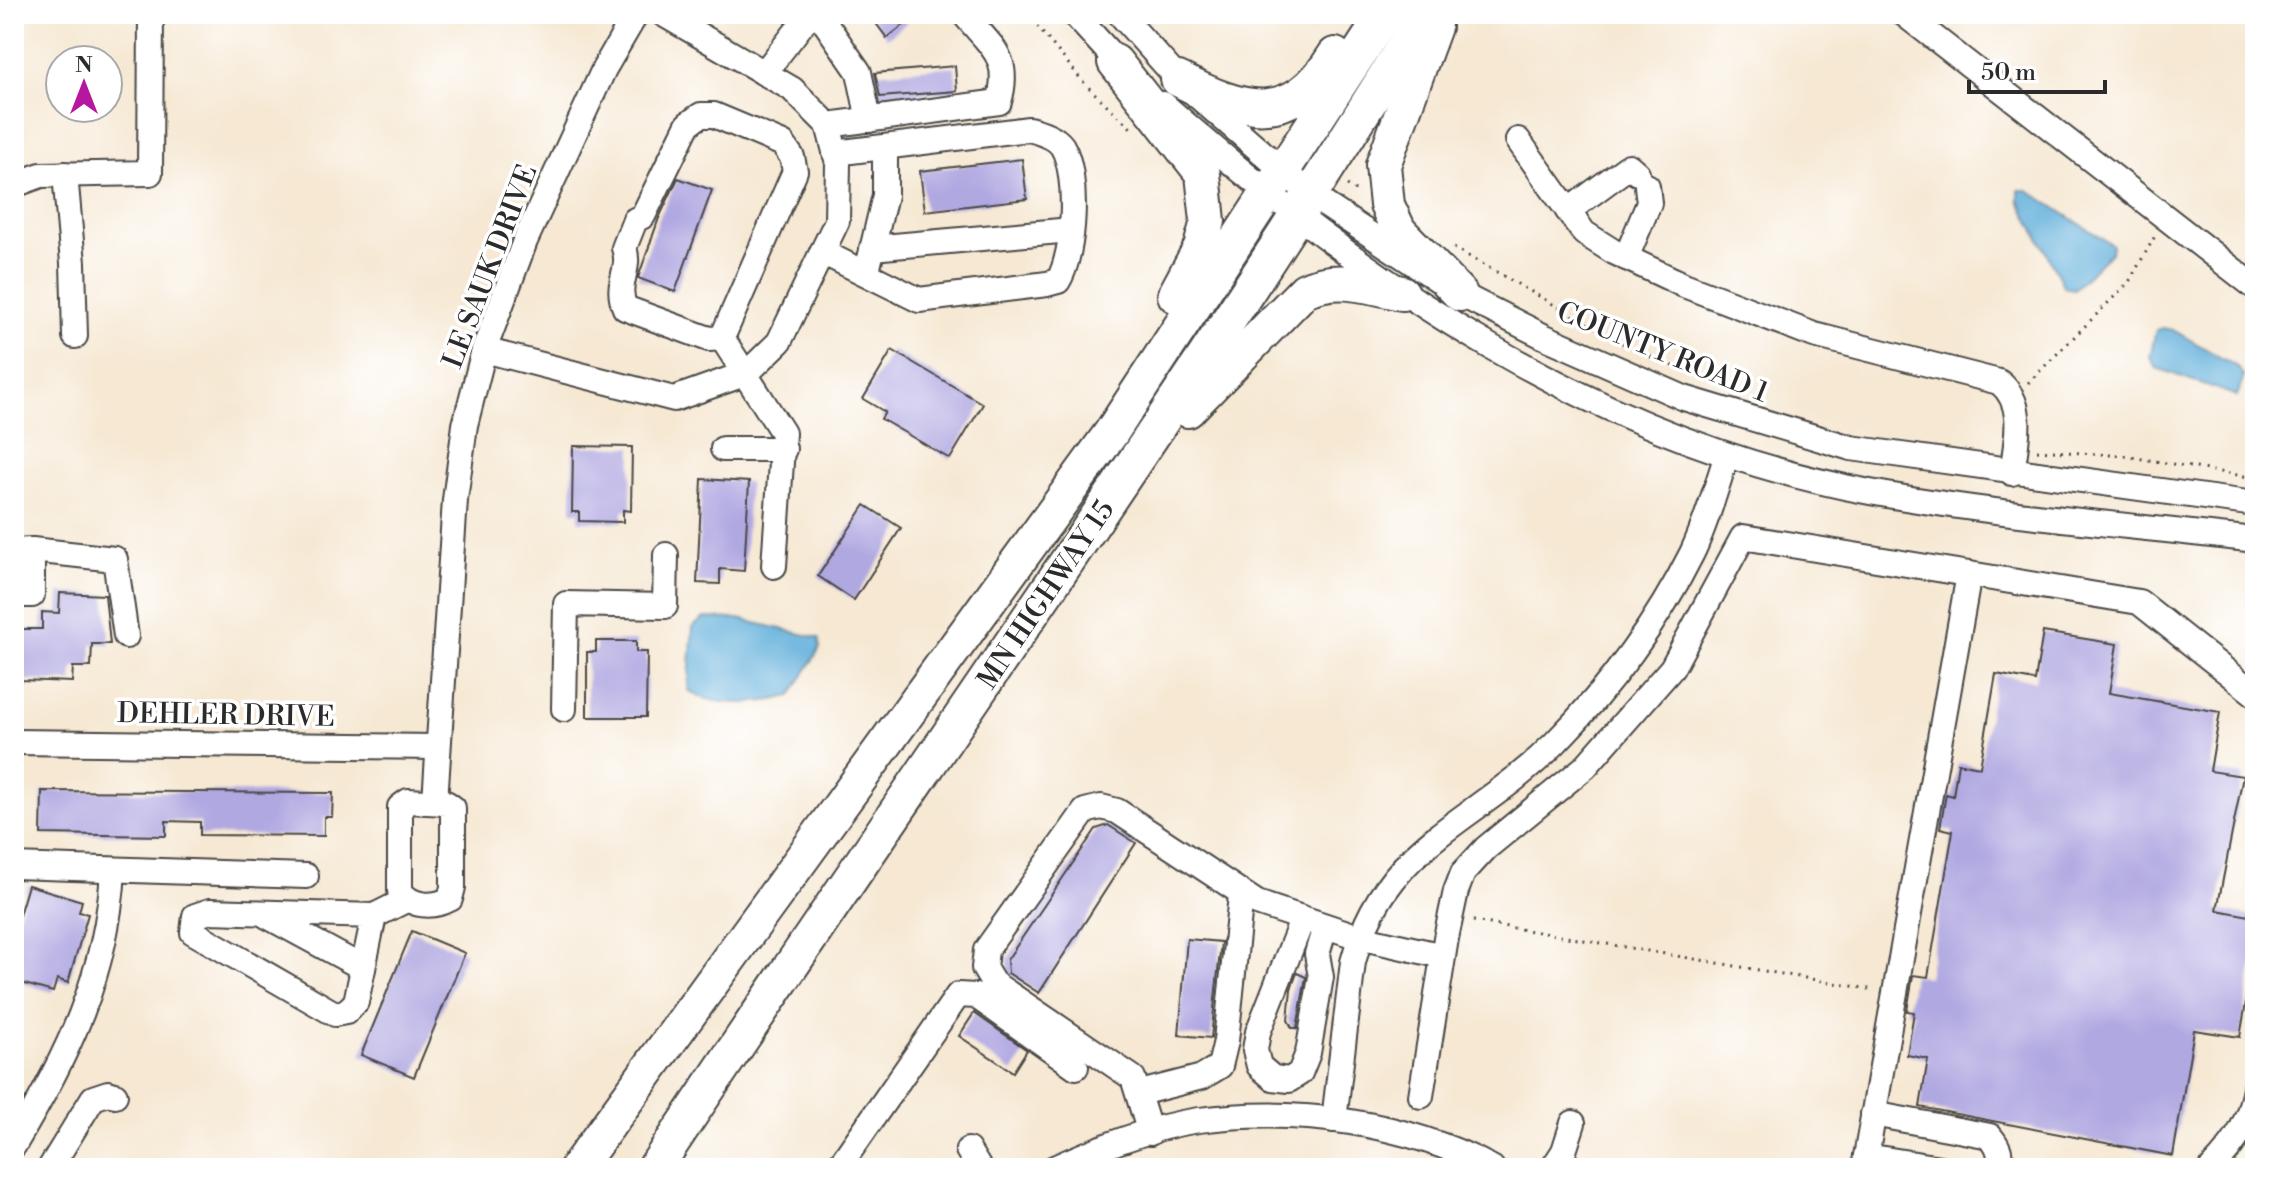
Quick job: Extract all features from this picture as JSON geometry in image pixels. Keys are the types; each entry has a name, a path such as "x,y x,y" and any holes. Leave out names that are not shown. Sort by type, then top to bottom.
{"highway":[{"path":"1178,79 1226,103 1252,108 1279,104 1304,92 1332,61 1360,14"},
{"name":"MN HIGHWAY 15","path":"577,1168 1111,433 1385,14"},
{"name":"MN HIGHWAY 15","path":"655,1168 1137,461 1305,207 1424,14"},
{"path":"1438,14 1383,165 1387,205 1399,231 1460,294"},
{"path":"1069,490 1201,247 1208,221 1203,174 1115,62"},
{"path":"1137,461 1305,290 1323,282 1346,282 1402,293"}],"street":[{"path":"14,185 41,175 150,173 151,14"},
{"name":"LE SAUK DRIVE","path":"435,801 455,500 465,425 484,350 551,184 604,69 636,14"},
{"path":"484,350 674,399 747,373 779,342 837,221 836,158 828,125 792,89 663,14"},
{"path":"764,73 810,14"},
{"path":"819,14 859,72 869,120"},
{"path":"828,125 999,102 1004,83 1002,61 964,14"},
{"path":"1074,14 1115,62 1274,181"},
{"path":"1120,14 1274,181"},
{"path":"1904,14 2255,287"},
{"path":"701,115 714,115 783,144 794,166 722,338 709,339 625,308 619,294 628,258 624,248 635,220 643,216 688,124 701,115"},
{"path":"794,166 885,147 1029,129 1060,143 1068,160 1073,203 1071,230 1067,266 1058,281 919,300 822,252"},
{"path":"1518,140 1584,233 1626,258 1684,285 1814,335 1999,382 2011,395 2018,420 2012,473"},
{"path":"866,274 885,195 885,147"},
{"path":"1568,211 1629,166 1642,180 1646,212 1626,258"},
{"path":"65,174 73,263 75,336"},
{"name":"COUNTY ROAD 1","path":"1274,181 1402,293 1481,345 1634,422 1727,455 1870,492 2255,540"},
{"name":"COUNTY ROAD 1","path":"1305,207 1460,294 1556,342 1684,398 1736,416 1851,448 2012,473 2255,504"},
{"path":"872,248 1071,230"},
{"path":"722,338 777,419 784,449 774,566"},
{"path":"723,449 784,449"},
{"path":"1334,1120 1353,962 1359,937 1382,895 1419,849 1538,760 1600,696 1659,610 1694,550 1727,455"},
{"path":"1421,1096 1444,947 1456,891 1474,859 1585,767 1629,720 1672,668 1743,537 2139,602 2255,694"},
{"path":"14,595 32,595 23,551 115,559 126,636"},
{"path":"564,709 566,604 665,606 666,555"},
{"path":"1940,1168 1865,1162 1892,993 1969,574"},
{"path":"1600,696 1629,720"},
{"name":"DEHLER DRIVE","path":"14,742 437,747"},
{"path":"374,916 356,1002 346,1012 335,1014 193,932 191,925 195,916 210,911 374,916 406,900 441,904 450,899 453,808 435,801 408,801 400,807 400,891 406,900"},
{"path":"1150,1133 1133,1078 993,983 984,968 986,950 1077,818 1093,807 1117,811 1241,895 1359,937 1444,947"},
{"path":"14,866 306,876"},
{"path":"14,1145 67,1050 86,1004 110,921 113,871"},
{"path":"1140,1093 1202,1077 1220,1066 1226,1041 1241,895"},
{"path":"261,913 363,968"},
{"path":"1313,923 1321,977 1305,1065 1289,1080 1273,1078 1259,1066 1256,1042 1313,923"},
{"path":"838,1168 958,995 966,993 976,996 1076,1067"},
{"path":"2212,1168 2238,1141 2251,1112 2255,1088"},
{"path":"50,1168 93,1098 101,1094 115,1095"},
{"path":"1873,1114 1990,1136 1998,1146 2001,1158 1998,1168"},
{"path":"1054,1168 1150,1133 1199,1120 1263,1117 1334,1120 1424,1138 1492,1168"},
{"path":"1553,1168 1564,1151 1573,1123"}],"path":[{"path":"1027,14 1085,84 1141,137"},
{"path":"2011,395 2037,377 2129,282 2166,216"},
{"path":"1452,247 1634,350 1741,393"},
{"path":"2016,448 2125,456 2255,478"},
{"path":"1444,947 1462,941 1473,920 1892,993"}],"water":[{"path":"2019,190 2028,190 2112,245 2111,252 2074,289 2064,287 2019,200"},
{"path":"2156,330 2173,330 2237,367 2244,377 2237,396 2156,368 2150,357"},
{"path":"704,618 739,619 819,638 820,648 791,696 752,702 712,700 688,691 693,627"}],"building":[{"path":"869,14 918,14 887,38"},
{"path":"955,66 957,91 880,97 875,73"},
{"path":"1022,159 1027,199 925,211 920,171"},
{"path":"678,178 712,190 675,292 638,278 659,218"},
{"path":"892,350 983,404 950,459 881,419 885,412 863,399"},
{"path":"573,446 632,447 631,511 623,510 623,522 579,521 579,512 572,512"},
{"path":"702,479 749,482 744,571 720,569 720,584 697,583"},
{"path":"865,505 901,528 854,600 818,576"},
{"path":"60,593 105,595 110,644 92,644 91,667 73,667 72,682 20,680 21,629 42,629 42,612 59,613"},
{"path":"2043,632 2117,644 2109,693 2220,712 2210,771 2243,776 2217,910 2255,917 2255,951 2240,1037 2194,1030 2173,1156 1920,1107 1928,1059 1907,1055 1914,1012 1907,1011 1913,975 1928,977 1953,831 1940,828 1946,794 1953,796 1958,763 1980,767 1996,674 2035,681"},
{"path":"596,641 636,641 636,652 647,652 646,717 587,717 587,652 596,652"},
{"path":"42,791 333,793 332,817 324,817 324,836 200,835 200,822 166,821 166,836 41,834"},
{"path":"1108,825 1136,843 1039,993 1008,973 1007,960 1096,829"},
{"path":"28,885 82,901 79,912 88,914 68,983 57,979 53,992 14,981 14,932"},
{"path":"412,931 465,953 414,1077 361,1055"},
{"path":"1187,939 1221,942 1211,1038 1179,1035"},
{"path":"1297,973 1306,977 1297,1028 1292,1028 1288,1020 1291,989"},
{"path":"974,1013 1027,1050 1013,1072 959,1036"}]}
